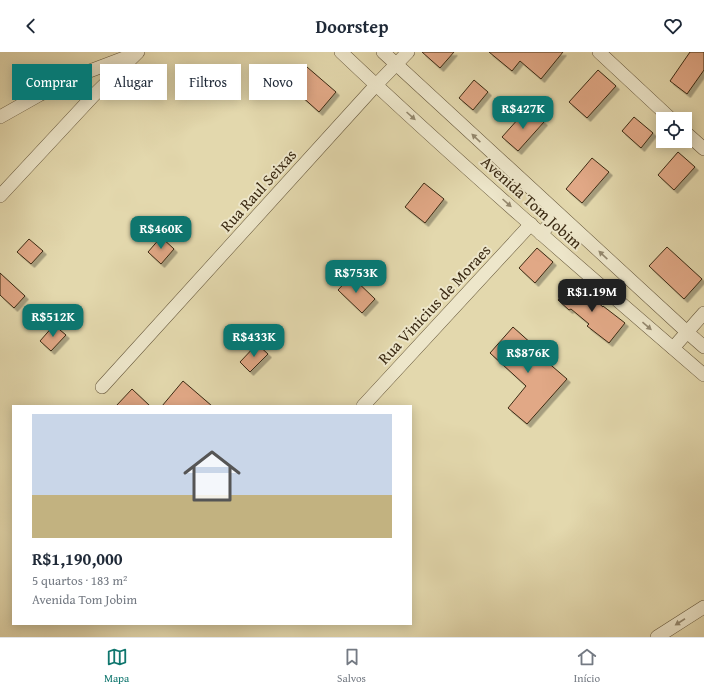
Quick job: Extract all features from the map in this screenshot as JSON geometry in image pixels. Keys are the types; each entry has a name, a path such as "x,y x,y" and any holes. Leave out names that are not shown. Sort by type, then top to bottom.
{"street":[{"name":"Avenida Tom Jobim","path":"341,52 542,234 704,375"},
{"name":"Avenida Tom Jobim","path":"383,52 704,347"},
{"name":"Rua Raul Seixas","path":"102,387 376,85 408,52"},
{"path":"599,52 663,112"},
{"path":"0,117 79,74 137,53"},
{"path":"0,196 93,96 137,53"},
{"path":"692,138 704,149"},
{"path":"542,234 558,214"},
{"name":"Rua Vinicius de Moraes","path":"363,405 531,224"},
{"path":"673,348 704,313"},
{"path":"657,637 704,607"}],"building":[{"path":"422,52 454,52 440,68"},
{"path":"489,52 563,52 541,79 520,61 512,71"},
{"path":"690,52 704,52 704,70 687,94 670,81"},
{"path":"307,67 336,92 319,112 306,100 307,100"},
{"path":"598,70 616,86 587,118 569,102"},
{"path":"474,80 488,92 473,110 459,98"},
{"path":"528,108 544,122 518,151 502,137"},
{"path":"634,117 653,133 641,148 622,131"},
{"path":"678,152 695,167 674,190 658,175"},
{"path":"592,158 609,172 582,203 566,189"},
{"path":"424,183 444,199 425,223 405,207"},
{"path":"161,237 174,249 161,264 148,252"},
{"path":"29,239 43,251 31,264 17,252"},
{"path":"667,247 702,279 684,299 649,266"},
{"path":"537,248 553,262 535,283 519,268"},
{"path":"0,273 25,296 14,308 0,295"},
{"path":"351,276 375,299 362,313 338,290"},
{"path":"574,282 603,307 625,323 609,343 587,326 589,324 558,300"},
{"path":"54,325 66,335 51,351 40,341"},
{"path":"513,327 533,345 531,348 567,379 527,424 508,408 526,386 490,353"},
{"path":"257,344 268,354 250,372 240,362"},
{"path":"183,381 211,405 163,405"},
{"path":"132,389 149,405 117,405"}]}
